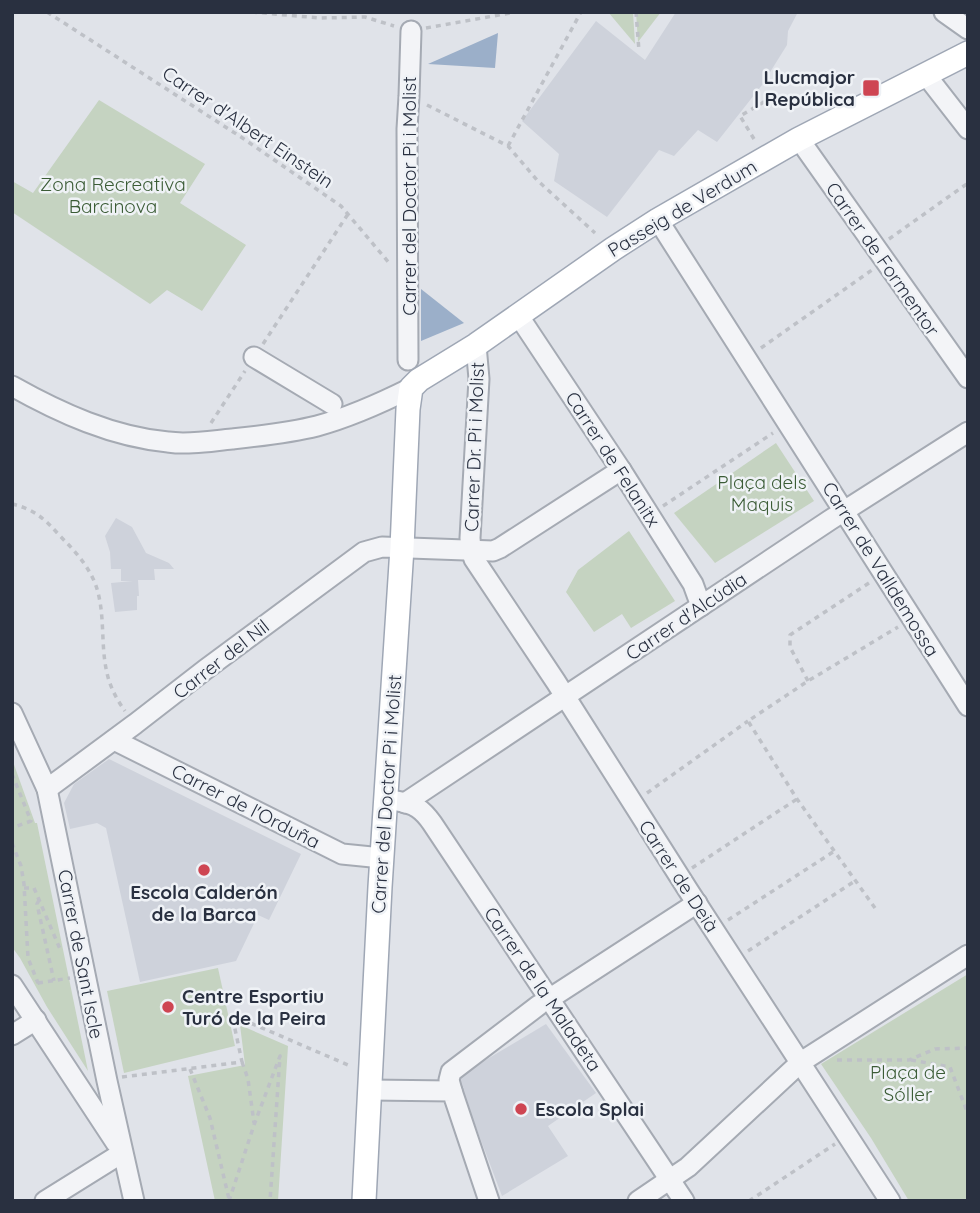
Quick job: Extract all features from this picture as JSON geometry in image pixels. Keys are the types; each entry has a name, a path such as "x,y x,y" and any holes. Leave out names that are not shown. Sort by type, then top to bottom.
{"main road":[{"name":"Passeig de Verdum","path":"411,388 419,380 476,345 658,220 799,139 967,55"},
{"name":"Carrer del Doctor Pi i Molist","path":"364,1201 382,858 396,801 402,548 411,388"}],"street":[{"path":"944,12 968,29"},
{"name":"Carrer del Doctor Pi i Molist","path":"408,360 407,128 411,31"},
{"path":"926,75 968,129"},
{"name":"Carrer de Formentor","path":"799,139 968,378"},
{"name":"Carrer de Valldemossa","path":"658,220 967,702"},
{"name":"Carrer de Felanitx","path":"518,315 693,584 701,606"},
{"name":"Carrer Dr. Pi i Molist","path":"471,550 470,523 479,379 476,345"},
{"path":"254,357 332,404"},
{"path":"12,386 47,406 108,429 169,443 265,435 317,426 411,388"},
{"name":"Carrer d'Alcúdia","path":"396,801 565,696 857,502 968,432"},
{"name":"Carrer del Nil","path":"47,789 354,558 373,548 383,547 493,551 621,470"},
{"name":"Carrer de Deià","path":"471,550 474,559 890,1201"},
{"name":"Carrer de Sant Iscle","path":"12,713 47,789 134,1201"},
{"name":"Carrer de l'Orduña","path":"114,740 342,854 382,858"},
{"name":"Carrer de la Maladeta","path":"396,801 422,810 427,816 544,1002 684,1201"},
{"path":"489,1201 452,1091 449,1080 451,1072 544,1002 696,903"},
{"path":"638,1201 688,1167 801,1062 968,955"},
{"path":"20,987 36,1020 122,1153 45,1201"},
{"path":"12,1035 36,1020"},
{"path":"370,1090 452,1091"}],"path":[{"name":"Carrer d'Albert Einstein","path":"47,12 241,137 341,206 386,258 408,291"},
{"path":"252,12 320,18 341,15 365,18 411,31 516,12"},
{"path":"508,146 581,12"},
{"path":"636,12 639,51"},
{"path":"409,96 508,146 537,180 595,233"},
{"path":"754,139 740,116 769,99"},
{"path":"885,242 968,183"},
{"path":"207,430 348,214"},
{"path":"756,351 876,266"},
{"path":"659,509 778,430"},
{"path":"12,504 27,507 38,515 84,562 96,586 104,629 107,674 116,698 135,724"},
{"path":"808,681 790,647 790,635 872,581"},
{"name":"Carrer de Deià","path":"644,795 808,681 902,625"},
{"path":"748,721 797,799 875,908"},
{"path":"12,774 24,797 31,821 12,828"},
{"name":"Carrer de Deià","path":"691,870 797,799"},
{"path":"12,843 24,888 28,958 38,984"},
{"path":"724,923 834,851"},
{"path":"743,954 855,881"},
{"path":"24,888 34,888 63,956"},
{"path":"39,900 37,904 54,981"},
{"path":"20,987 66,979"},
{"path":"254,1125 248,1079 232,1015 348,1065"},
{"path":"909,1060 935,1049 968,1048"},
{"path":"190,1069 210,1118 229,1201 280,1056 270,1201"},
{"path":"834,1060 909,1060 950,1067 968,1114"},
{"path":"116,1078 242,1062"},
{"path":"749,1201 841,1140"}],"shaded area":[{"path":"676,12 798,12 788,31 787,45 762,85 717,142 698,130 674,156 659,150 607,217 554,181 559,154 522,121 596,21 645,60"},
{"path":"116,518 132,527 146,553 169,563 174,569 154,569 155,580 138,580 137,610 115,612 111,583 133,581 121,581 121,569 111,569 105,536"},
{"name":"Escola Calderón de la Barca","path":"109,759 301,854 269,920 258,915 236,961 140,982 106,828 97,823 70,829 64,803 74,784"},
{"name":"Escola Splai","path":"546,1024 596,1093 548,1126 568,1156 502,1196 457,1077"}],"green space":[{"path":"608,12 633,12 635,44"},
{"path":"636,12 661,12 638,42"},
{"name":"Zona Recreativa Barcinova","path":"99,100 205,164 180,203 246,245 202,311 167,290 150,304 12,212 12,181 33,193"},
{"name":"Plaça dels Maquis","path":"776,443 814,501 715,563 674,513"},
{"path":"629,531 675,601 631,628 622,614 594,632 566,592 578,570"},
{"path":"12,759 37,823 88,1071 12,947"},
{"name":"Centre Esportiu Turó de la Peira","path":"218,968 235,1046 124,1073 107,991"},
{"name":"Plaça de Sóller","path":"968,974 968,1201 909,1201 821,1064"},
{"path":"240,1025 288,1046 278,1201 215,1201 188,1076 245,1065"}],"water":[{"path":"498,33 495,68 428,64"},
{"path":"421,289 464,323 421,341"}],"place":[{"name":"Llucmajor | República","path":"871,88"},
{"name":"Escola Calderón de la Barca","path":"204,870"},
{"name":"Centre Esportiu Turó de la Peira","path":"168,1007"},
{"name":"Escola Splai","path":"521,1109"}]}
